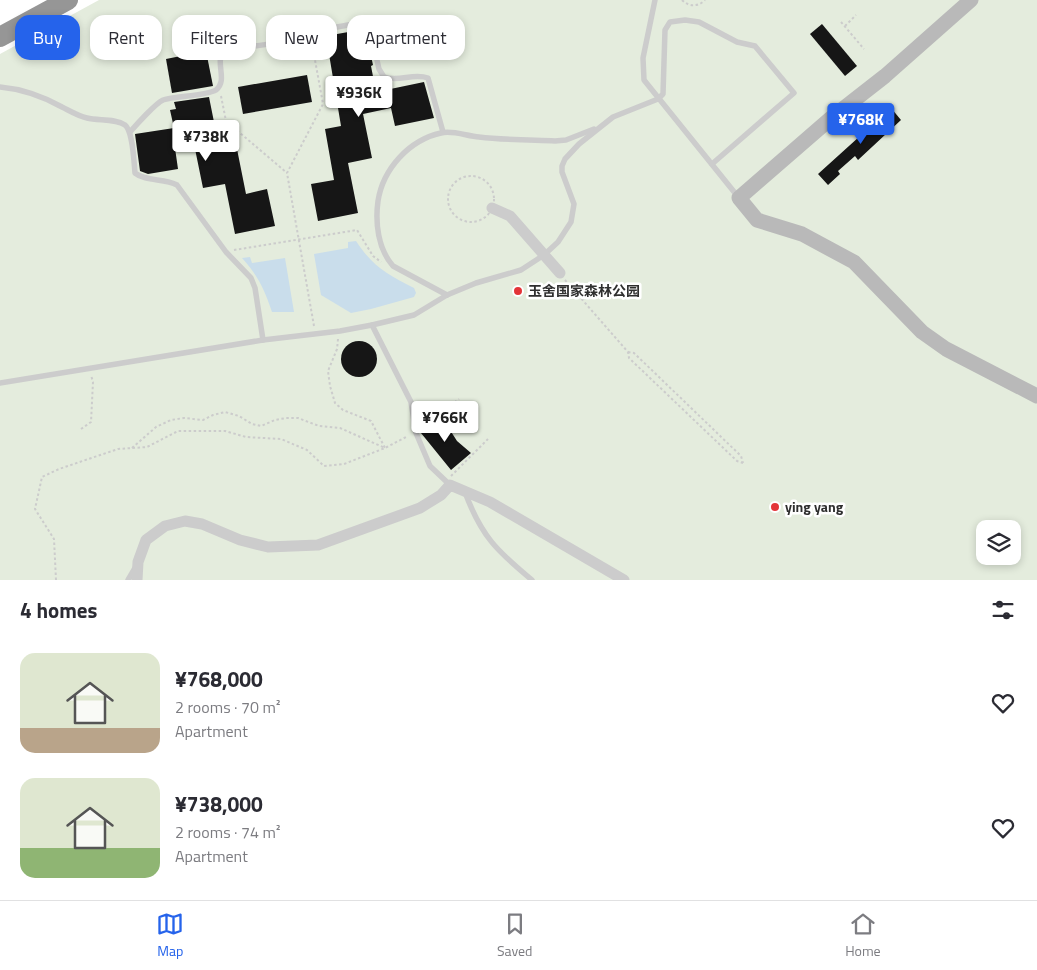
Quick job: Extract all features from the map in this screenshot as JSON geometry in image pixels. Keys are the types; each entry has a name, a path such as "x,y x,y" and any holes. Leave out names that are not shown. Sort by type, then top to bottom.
{"highway":[{"path":"0,37 68,0"}],"street":[{"path":"971,0 885,76 830,119 739,198 757,220 802,234 854,262 922,332 946,349 1037,396"},
{"path":"492,208 510,216 560,273"},
{"path":"137,580 138,562 146,540 165,526 185,521 202,524 240,540 268,547 318,545 420,508 441,495 448,483 490,502 624,580"}],"lane":[{"path":"655,0 643,58 644,80 739,198"},
{"path":"0,383 263,340 340,331 414,315 447,295 476,283 522,270 544,255 558,242 571,222 574,204 562,172 565,159 613,118 663,94 665,30 670,22 677,20 699,22 737,42 755,46 794,93 712,164"},
{"path":"130,132 162,100 215,90 220,84 221,79 220,59 223,53 230,49 268,45 292,40 319,31 364,22 368,25 379,69 384,76 391,79 422,76 428,78 443,132"},
{"path":"0,88 18,88 42,96 84,118 111,120 125,125 130,132 135,173 139,177 170,181 177,186 226,252 251,278 255,288 263,340"},
{"path":"447,295 393,266 381,247 377,229 377,210 384,179 408,147 419,140 443,132 480,137 555,141 566,140 601,127"},
{"path":"372,324 411,402 416,432 430,466 448,483"},
{"path":"465,491 473,514 490,542 532,580"},
{"path":"128,580 138,562"}],"path":[{"path":"682,0 692,5 701,4 705,0"},
{"path":"845,26 856,15"},
{"path":"841,22 864,48"},
{"path":"315,60 323,104 287,173 315,333"},
{"path":"215,90 221,94 226,121 287,173"},
{"path":"466,176 482,179 487,182 493,192 494,202 492,208 490,213 481,220 465,222 455,217 451,212 447,202 449,191 456,182 466,176"},
{"path":"226,252 357,230 373,256 380,262 387,259"},
{"path":"560,273 628,352 629,358 737,461 743,463 741,456 648,366 634,353 628,352"},
{"path":"340,331 337,349 328,371 335,402 343,410 371,421 385,448"},
{"path":"81,430 91,422 93,382 90,369"},
{"path":"56,580 54,539 35,509 42,477 59,469 118,449 147,447 178,431 225,431 246,437 281,439 307,450 324,466 344,464 385,448 416,432 459,399"},
{"path":"131,448 156,427 171,420 184,418 202,420 225,412 261,426 274,420 298,418 319,426 340,428 385,448"},
{"path":"448,483 488,439"}],"green space":[{"name":"玉舍国家森林公园","path":"99,0 1037,0 1037,580 0,580 0,54 15,46 15,60 80,60 80,15 72,15"}],"water":[{"path":"356,241 368,257 381,269 414,288 416,293 414,297 351,313 321,295 314,254 348,248 348,242"},
{"path":"250,257 252,263 285,258 294,312 272,312 253,271 242,258"}],"building":[{"path":"822,24 857,66 845,76 810,34"},
{"path":"347,32 347,60 372,60 373,65 371,66 376,92 424,82 434,118 395,126 391,108 363,114 372,158 348,163 358,213 318,221 311,184 334,180 325,129 341,126 330,60 337,60 337,34"},
{"path":"166,59 208,60 213,86 172,93"},
{"path":"307,75 312,102 243,114 238,87"},
{"path":"209,97 219,147 236,144 246,194 267,189 275,226 235,234 225,184 203,188 194,144 175,148 178,169 148,174 140,171 135,134 174,128 170,110 176,109 174,102"},
{"path":"891,108 901,120 858,160 855,156 838,171 840,174 828,185 818,174"},
{"path":"359,341 366,342 372,346 376,352 376,366 372,372 366,376 359,377 352,376 346,372 342,366 341,359 342,352 346,346 352,342"},
{"path":"441,416 457,441 471,453 451,470 421,433"}],"place":[{"name":"玉舍国家森林公园","path":"518,291"},
{"name":"ying yang","path":"775,507"}]}
